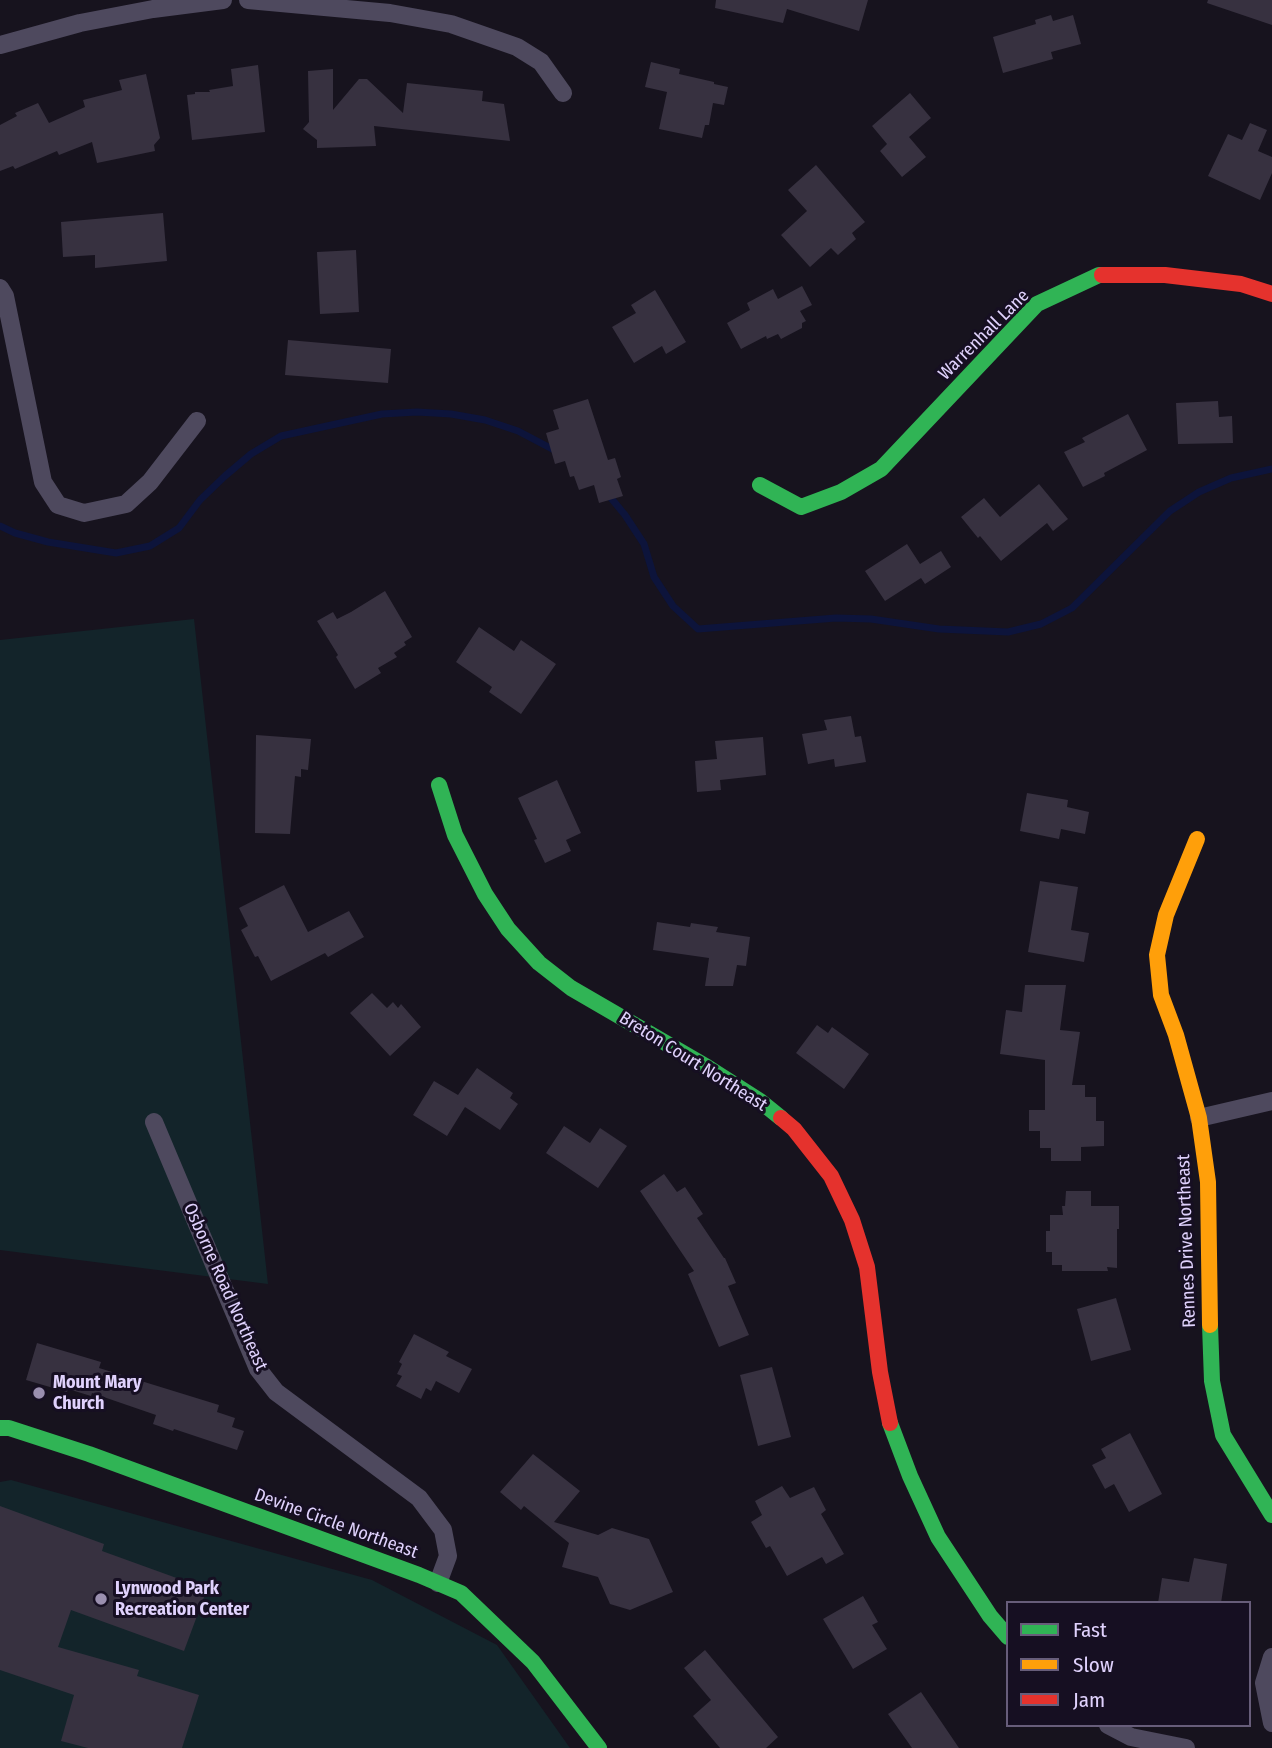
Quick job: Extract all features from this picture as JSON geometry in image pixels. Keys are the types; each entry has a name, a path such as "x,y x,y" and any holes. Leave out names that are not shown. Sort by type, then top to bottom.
{"street":[{"path":"0,45 80,23 153,9 223,0"},
{"path":"248,0 390,12 452,24 517,47 541,62 563,93"},
{"name":"Warrenhall Lane","path":"760,485 801,507 841,492 881,469 1037,304 1099,275 1165,275 1241,285 1272,294"},
{"path":"0,288 5,296 43,482 58,505 84,513 126,504 150,482 197,421"},
{"name":"Breton Court Northeast","path":"439,785 455,835 485,894 508,929 539,963 571,988 760,1101 794,1129 831,1176 852,1220 867,1266 880,1372 892,1430 938,1536 990,1616 1006,1635"},
{"name":"Rennes Drive Northeast","path":"1197,839 1166,915 1157,955 1161,995 1176,1035 1199,1118 1208,1182 1212,1381 1223,1434 1272,1515"},
{"path":"1199,1118 1272,1101"},
{"name":"Osborne Road Northeast","path":"154,1122 258,1368 276,1392 419,1498 443,1530 448,1556 438,1583"},
{"name":"Devine Circle Northeast","path":"0,1428 9,1428 89,1454 461,1592 533,1662 599,1748"},
{"path":"1272,1657 1264,1684 1272,1723"},
{"path":"1112,1727 1131,1737 1186,1748"}],"shaded area":[{"path":"194,619 268,1284 0,1250 0,640"},
{"path":"11,1480 372,1580 497,1645 570,1748 0,1748 0,1482"}],"building":[{"path":"716,0 868,0 859,31 787,9 783,23 715,8"},
{"path":"1208,0 1272,0 1272,25 1207,3"},
{"path":"1051,15 1053,21 1073,15 1081,44 1051,52 1053,59 1003,73 993,37 1036,24 1035,20"},
{"path":"651,62 680,69 679,74 728,87 724,105 713,103 709,125 705,125 702,138 659,129 667,92 645,87"},
{"path":"258,65 265,132 192,140 187,95 233,86 231,69"},
{"path":"333,69 333,110 359,79 367,79 403,113 407,83 483,91 482,101 504,104 510,141 374,126 376,146 317,148 317,140 303,129 309,122 308,71"},
{"path":"146,74 160,138 154,145 155,151 97,163 92,142 59,155 57,151 15,169 13,166 0,171 0,125 17,116 15,113 38,103 49,123 85,107 83,100 122,90 119,80"},
{"path":"910,93 931,118 909,137 926,157 902,177 880,151 887,144 872,126"},
{"path":"1250,123 1267,130 1258,151 1272,157 1272,173 1260,200 1208,176 1228,134 1242,140"},
{"path":"816,165 865,222 852,233 856,239 838,255 831,248 810,267 781,235 807,211 788,190"},
{"path":"163,213 167,261 95,268 95,255 63,257 61,222"},
{"path":"356,250 359,312 320,314 317,252"},
{"path":"802,286 812,305 800,311 806,321 802,323 802,328 781,339 778,334 767,339 766,336 741,349 727,323 750,310 747,303 773,289 778,299"},
{"path":"655,290 686,342 666,354 662,346 634,363 612,327 636,313 631,305"},
{"path":"288,340 391,349 388,383 285,375"},
{"path":"588,399 608,460 615,458 621,477 617,479 623,496 599,503 594,485 579,490 574,476 570,477 565,461 555,464 546,433 559,429 553,410"},
{"path":"1218,401 1219,417 1232,416 1233,443 1178,444 1176,403"},
{"path":"1128,414 1147,450 1083,487 1064,452 1085,442 1082,438"},
{"path":"1039,484 1068,519 1053,531 1047,523 1001,561 961,517 984,498 1000,517"},
{"path":"907,544 920,564 941,551 951,567 925,584 921,578 885,601 865,571"},
{"path":"385,591 412,637 394,653 397,657 378,668 381,673 355,689 317,621 333,612 337,619"},
{"path":"479,627 514,651 521,640 556,664 521,714 489,692 492,687 456,662"},
{"path":"851,716 855,737 861,736 866,762 835,767 834,759 808,764 802,734 827,730 824,720"},
{"path":"256,735 311,739 308,770 301,769 301,777 295,776 290,834 255,833"},
{"path":"763,737 766,775 720,780 721,790 697,792 695,761 717,759 715,741"},
{"path":"557,780 581,833 566,840 571,851 545,863 518,798"},
{"path":"1027,793 1068,800 1067,807 1089,812 1085,834 1061,829 1059,839 1020,831"},
{"path":"1040,881 1078,887 1071,930 1089,933 1084,962 1028,952"},
{"path":"284,885 308,932 349,911 364,937 328,957 325,953 271,981 241,930 248,926 239,908"},
{"path":"657,922 690,927 691,923 718,927 716,932 750,937 746,966 737,965 733,986 705,986 709,958 653,950"},
{"path":"1025,985 1066,985 1060,1030 1080,1032 1072,1085 1085,1085 1085,1097 1096,1097 1096,1121 1104,1121 1104,1146 1081,1147 1081,1161 1051,1161 1051,1148 1040,1148 1040,1131 1029,1131 1029,1110 1045,1110 1045,1060 1000,1054 1006,1010 1022,1012"},
{"path":"372,993 387,1008 393,1002 398,1008 401,1004 421,1027 390,1056 350,1013"},
{"path":"817,1025 828,1033 832,1027 869,1054 844,1089 796,1053"},
{"path":"477,1068 513,1093 510,1098 518,1104 500,1130 465,1107 447,1136 413,1115 434,1081 458,1095"},
{"path":"564,1126 590,1143 600,1128 627,1146 598,1188 546,1153"},
{"path":"664,1174 677,1192 685,1187 703,1214 697,1218 725,1258 736,1283 728,1286 749,1335 719,1347 688,1274 694,1271 640,1191"},
{"path":"1066,1191 1091,1191 1091,1206 1119,1206 1117,1268 1107,1267 1108,1271 1062,1271 1062,1265 1052,1265 1052,1252 1046,1252 1046,1231 1050,1231 1050,1215 1063,1215 1062,1206 1065,1206"},
{"path":"1116,1298 1131,1350 1091,1361 1077,1309"},
{"path":"414,1334 449,1352 446,1356 472,1369 459,1393 436,1381 431,1391 426,1388 421,1399 396,1386 402,1376 397,1374 402,1364 399,1362"},
{"path":"37,1343 101,1362 99,1368 219,1405 217,1412 235,1418 232,1427 244,1431 237,1450 153,1424 156,1415 92,1393 91,1396 68,1389 67,1392 26,1380"},
{"path":"772,1367 791,1437 758,1446 740,1375"},
{"path":"1130,1433 1162,1494 1129,1512 1114,1484 1105,1489 1092,1465 1106,1458 1101,1449"},
{"path":"533,1454 580,1491 554,1522 598,1535 612,1528 649,1539 673,1592 630,1610 610,1604 598,1577 562,1567 569,1543 524,1506 521,1510 500,1492"},
{"path":"782,1486 790,1498 814,1487 826,1510 821,1514 844,1554 826,1564 822,1557 787,1576 770,1546 766,1548 751,1522 762,1515 755,1501"},
{"name":"Lynwood Park Recreation Center","path":"0,1506 104,1544 102,1551 207,1589 184,1651 71,1610 58,1647 139,1670 137,1676 199,1695 182,1748 88,1748 61,1741 74,1695 0,1670"},
{"path":"1194,1558 1227,1564 1221,1601 1158,1601 1162,1578 1189,1582"},
{"path":"863,1596 878,1622 872,1625 887,1649 853,1669 823,1619"},
{"path":"705,1650 778,1737 766,1748 720,1748 693,1716 711,1700 684,1668"},
{"path":"921,1692 959,1748 912,1748 888,1714"}],"waterway":[{"path":"0,526 48,542 116,553 150,546 179,528 200,500 251,454 281,436 382,414 417,412 485,420 518,431 556,451"},
{"path":"606,492 644,544 654,577 673,606 698,629 836,618 871,619 939,629 1008,632 1041,624 1072,608 1170,511 1199,492 1231,478 1272,469"}],"traffic: fast":[{"path":"760,485 801,507 841,492 881,469 1037,304 1102,275"},
{"path":"439,785 455,835 485,894 508,929 539,963 571,988 707,1067 781,1118"},
{"path":"1210,1325 1212,1381 1223,1435 1272,1515"},
{"path":"890,1423 910,1476 938,1537 990,1616 1006,1635"},
{"path":"0,1428 9,1428 89,1454 419,1575 461,1593 533,1662 599,1748"}],"traffic: slow":[{"path":"1197,839 1166,915 1157,955 1161,995 1176,1035 1199,1118 1208,1182 1210,1325"}],"traffic: jam":[{"path":"1102,275 1165,275 1241,284 1272,294"},
{"path":"781,1118 794,1129 831,1176 852,1220 867,1267 880,1372 890,1423"}],"place":[{"name":"Mount Mary Church","path":"39,1393"},
{"name":"Lynwood Park Recreation Center","path":"101,1599"}]}
